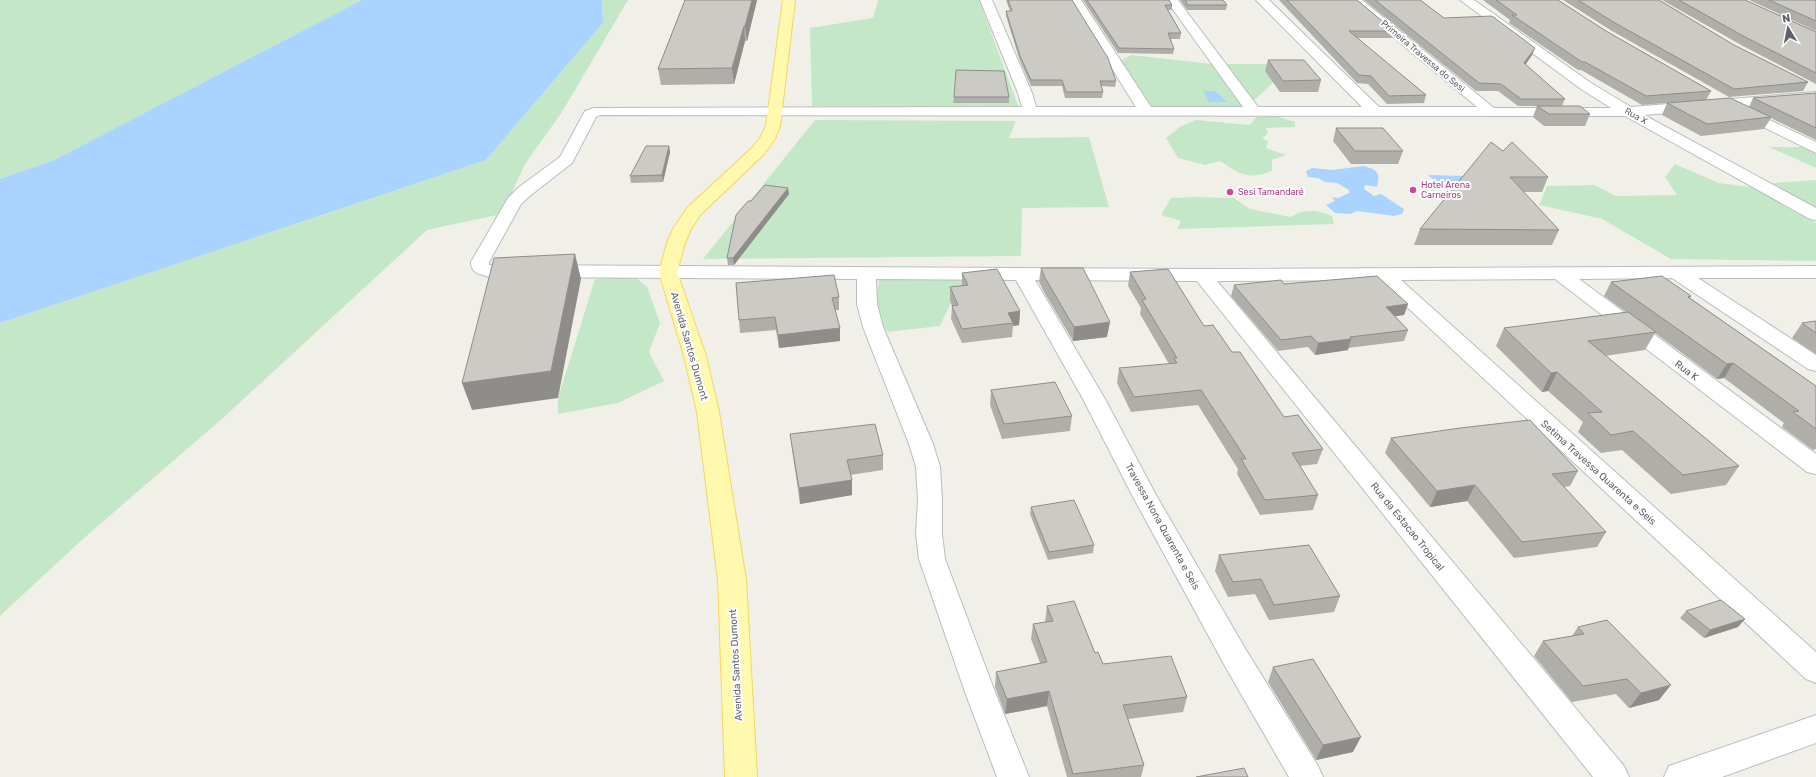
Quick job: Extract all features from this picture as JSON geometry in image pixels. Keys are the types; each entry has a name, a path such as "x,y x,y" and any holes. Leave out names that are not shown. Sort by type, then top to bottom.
{"main road":[{"path":"668,272 676,243 682,229 693,212 758,150 767,139 773,126 789,0"},
{"name":"Avenida Santos Dumont","path":"668,272 695,356 709,419 732,580 741,777"}],"street":[{"path":"986,0 1025,93 1030,111"},
{"path":"1075,0 1146,111"},
{"path":"1172,0 1254,112"},
{"path":"1262,0 1375,112"},
{"name":"Primeira Travessa do Sesi","path":"1355,0 1491,112"},
{"name":"Rua X","path":"1466,0 1586,86 1628,112 1816,216"},
{"path":"1802,84 1816,91"},
{"path":"1707,92 1727,104 1816,148"},
{"path":"1816,96 1628,112 599,111 590,114 566,160 525,191 514,202 480,262 480,268 490,271 1202,275 1816,272"},
{"path":"1675,272 1816,364"},
{"path":"1789,272 1816,289"},
{"path":"866,273 868,304 873,326 921,444 928,467 930,500 928,534 932,559 980,692 1013,777"},
{"name":"Rua K","path":"1559,273 1816,466"},
{"name":"Travessa Nona Quarenta e Seis","path":"1022,274 1094,399 1144,495 1236,659 1307,777"},
{"name":"Setima Travessa Quarenta e Seis","path":"1383,274 1816,670"},
{"name":"Rua da Estacao Tropical","path":"1202,275 1613,777"},
{"path":"1680,777 1816,729"}],"green space":[{"path":"0,0 362,0 54,160 0,179"},
{"path":"602,0 628,0 562,112 525,164 502,214 427,230 223,418 84,538 0,616 0,323 486,160 603,23"},
{"path":"878,0 979,0 1019,108 812,106 810,28 873,18"},
{"path":"1131,55 1213,64 1293,64 1246,108 1148,106 1120,61"},
{"path":"1276,116 1295,122 1295,127 1266,128 1268,134 1262,138 1268,141 1266,148 1286,155 1272,160 1272,171 1263,174 1244,175 1233,170 1220,161 1205,165 1178,158 1166,138 1181,126 1196,120 1250,125 1256,117"},
{"path":"815,120 1016,121 1009,138 1089,137 1109,207 1022,208 1021,256 703,259"},
{"path":"1769,147 1809,147 1816,151 1816,168"},
{"path":"1675,164 1719,183 1757,188 1816,223 1816,261 1671,259 1602,219 1539,205 1547,186 1594,185 1616,196 1677,195 1665,177"},
{"path":"1816,180 1816,207 1807,208 1763,184"},
{"path":"1171,198 1234,198 1250,209 1291,217 1306,211 1322,212 1332,216 1334,224 1177,229 1181,221 1161,215"},
{"path":"635,277 647,287 660,323 649,352 664,381 618,403 558,414 558,398 595,279"},
{"path":"880,277 995,277 994,282 955,286 953,298 940,326 887,332 874,306"}],"water":[{"path":"362,0 602,0 603,23 486,160 0,323 0,179 54,160"},
{"path":"1203,91 1215,91 1227,102 1209,102"},
{"path":"1364,166 1375,170 1378,178 1377,187 1365,185 1364,189 1374,196 1381,194 1404,209 1402,214 1394,216 1357,211 1351,214 1335,213 1326,205 1335,201 1332,197 1338,198 1349,193 1349,190 1337,183 1325,182 1318,178 1308,177 1306,171 1312,168 1332,170"},
{"path":"1428,175 1467,176 1476,183 1438,184"}],"building":[{"path":"685,0 752,0 732,68 658,69"},
{"path":"1008,0 1072,0 1108,58 1116,81 1100,81 1103,92 1066,92 1062,80 1031,80 1020,56 1006,11 1012,11"},
{"path":"1087,0 1169,0 1172,5 1165,5 1181,33 1168,33 1174,49 1119,48"},
{"path":"1185,0 1223,0 1227,5 1188,5"},
{"path":"1287,0 1357,0 1394,31 1349,31 1426,95 1389,96 1371,76 1359,75"},
{"path":"1375,0 1420,0 1444,18 1492,16 1535,48 1524,63 1565,99 1521,99 1501,84 1479,83"},
{"path":"1496,0 1558,0 1606,31 1711,91 1646,96 1585,62 1582,62 1512,15 1517,15"},
{"path":"1578,0 1659,0 1734,45 1808,82 1734,89 1615,23"},
{"path":"1679,0 1745,0 1816,32 1816,73 1745,37"},
{"path":"1769,0 1816,0 1816,21"},
{"path":"1268,60 1304,60 1321,80 1283,81"},
{"path":"956,70 1004,71 1009,97 954,97"},
{"path":"1816,93 1816,128 1753,98"},
{"path":"1730,98 1771,117 1707,124 1667,103"},
{"path":"1537,106 1580,106 1590,114 1549,114"},
{"path":"1336,128 1383,128 1403,151 1355,151"},
{"path":"1491,142 1503,151 1512,142 1548,177 1510,177 1559,230 1420,229"},
{"path":"646,146 669,146 662,175 630,176"},
{"path":"765,185 788,188 733,258 727,258 736,215"},
{"path":"575,254 551,371 462,383 494,258"},
{"path":"1041,268 1083,268 1110,322 1074,327 1045,278"},
{"path":"997,269 1020,311 1008,313 1013,323 962,329 952,306 958,305 950,287 968,285 962,273"},
{"path":"1168,269 1204,326 1213,325 1232,352 1240,352 1284,417 1298,415 1323,449 1292,453 1318,495 1265,500 1241,459 1246,459 1201,390 1134,397 1119,368 1177,363 1174,358 1177,358 1142,300 1146,299 1130,272"},
{"path":"834,275 839,297 832,298 840,328 778,335 775,317 739,320 736,283"},
{"path":"1377,276 1408,304 1386,307 1408,330 1350,337 1351,339 1318,343 1311,336 1281,340 1234,285 1281,280 1284,284"},
{"path":"1662,276 1691,296 1688,297 1816,386 1816,429 1793,412 1799,411 1733,363 1727,364 1611,282"},
{"path":"1628,312 1656,332 1588,341 1739,466 1683,475 1633,431 1611,435 1588,413 1602,412 1557,372 1551,373 1504,328"},
{"path":"1816,321 1816,333 1802,323"},
{"path":"1055,382 1072,416 1004,424 991,390"},
{"path":"1530,420 1578,471 1552,474 1606,532 1522,542 1475,485 1437,491 1391,438 1460,428"},
{"path":"875,424 883,455 847,460 852,480 799,488 790,434"},
{"path":"1074,500 1094,545 1049,552 1031,507"},
{"path":"1309,545 1340,596 1274,605 1261,579 1233,582 1219,555"},
{"path":"1721,600 1745,619 1710,630 1686,611"},
{"path":"1074,601 1095,653 1098,652 1103,664 1171,656 1187,697 1123,705 1144,765 1073,774 1049,691 1007,699 996,672 1047,662 1033,624 1053,621 1047,606"},
{"path":"1607,620 1671,685 1641,693 1627,679 1583,686 1543,641 1584,634 1578,627"},
{"path":"1313,659 1361,737 1323,745 1273,667"},
{"path":"1244,768 1248,777 1196,777"}],"place":[{"name":"Hotel Arena Carneiros","path":"1413,190"},
{"name":"Sesi Tamandaré","path":"1230,192"}]}
